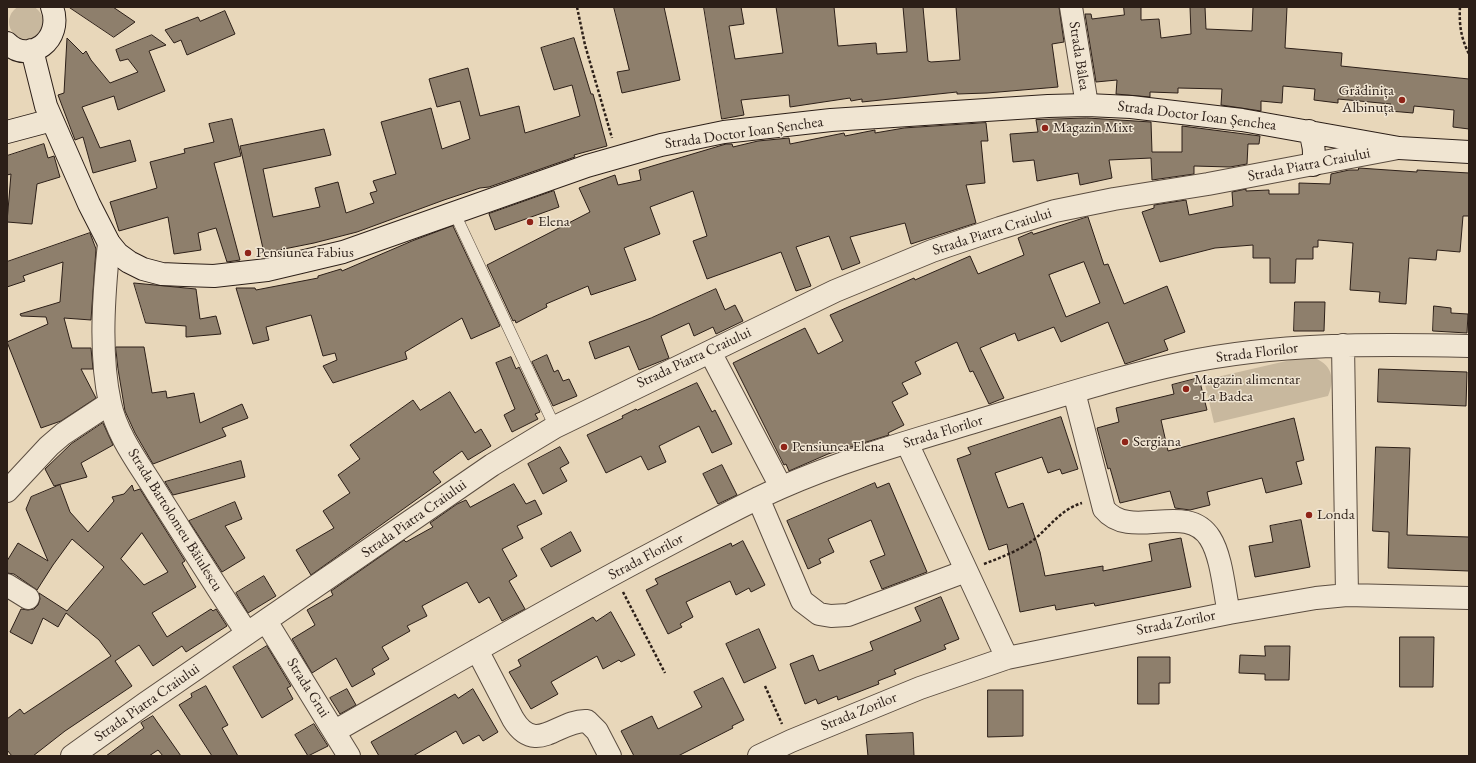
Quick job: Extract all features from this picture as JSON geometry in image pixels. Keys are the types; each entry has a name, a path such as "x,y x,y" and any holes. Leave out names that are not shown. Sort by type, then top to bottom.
{"street":[{"path":"8,45 22,50 32,50 41,47 50,39 54,29 56,18 52,7"},
{"name":"Strada Bâlea","path":"1071,7 1087,105"},
{"name":"Strada Doctor Ioan Șenchea","path":"32,50 42,91 52,120 89,204 109,243 118,254 129,262 143,269 162,274 227,275 267,270 329,255 617,156 700,136 780,125 1003,108 1087,105 1170,110 1309,131 1399,148 1469,152"},
{"path":"7,132 52,120"},
{"path":"1309,131 1314,142 1315,153 1313,165"},
{"name":"Strada Piatra Craiului","path":"72,756 492,464 555,427 835,291 932,252 1000,228 1055,211 1114,199 1313,165 1399,148"},
{"name":"Strada Bartolomeu Băiulescu","path":"109,243 104,319 110,403 117,424 127,445 247,633"},
{"path":"1342,345 1347,595"},
{"name":"Strada Florilor","path":"334,731 614,574 758,498 829,468 1074,392 1183,363 1280,349 1342,345 1469,346"},
{"path":"710,352 781,487"},
{"path":"1074,392 1099,497 1104,509 1110,516 1120,522 1176,521 1189,523 1202,529 1210,537 1216,549 1229,613"},
{"path":"7,491 49,446 69,430 110,403"},
{"path":"907,443 1007,658"},
{"path":"758,498 797,591 809,608 819,614 831,616 848,615 966,571"},
{"path":"7,585 28,598"},
{"name":"Strada Zorilor","path":"759,756 790,741 920,688 1007,658 1229,613 1347,595 1469,598"},
{"name":"Strada Grui","path":"266,621 349,756"},
{"path":"477,650 513,719 525,732 532,736 542,736 551,734 572,722 587,721 597,731 610,756"}],"lane":[{"path":"454,212 555,427"}],"path":[{"path":"577,7 585,45 617,156"},
{"path":"1460,7 1459,24 1463,41 1469,54"},
{"path":"966,571 1022,548 1036,538 1070,506 1099,497"},
{"path":"614,574 665,673"},
{"path":"765,686 790,741"}],"shaded area":[{"path":"23,5 29,5 38,10 42,16 42,28 38,34 29,39 23,39 14,34 9,25 9,19 14,10"},
{"path":"1308,356 1321,361 1329,370 1332,382 1328,396 1214,423 1204,380"}],"building":[{"path":"69,7 113,7 135,22 114,37"},
{"path":"614,7 664,7 680,80 622,93 617,72 629,70"},
{"path":"704,7 741,7 744,24 729,26 735,59 783,53 776,7 834,7 838,46 876,43 877,54 907,52 903,7 923,7 928,61 931,62 960,60 956,7 1059,7 1064,42 1052,44 1058,87 987,93 957,94 957,92 862,102 862,99 851,101 850,98 790,107 789,95 741,100 744,115 722,119"},
{"path":"1124,7 1141,7 1141,20 1159,19 1161,38 1191,34 1190,7 1205,7 1206,29 1252,31 1253,7 1287,7 1285,48 1342,53 1341,66 1469,79 1469,129 1453,127 1454,110 1414,106 1413,113 1390,111 1391,104 1338,99 1338,103 1314,100 1315,89 1283,86 1282,103 1261,101 1261,111 1221,105 1222,89 1178,88 1178,93 1150,92 1150,97 1116,94 1117,80 1096,82 1085,14 1091,14 1092,19 1124,15"},
{"path":"225,11 235,34 187,55 181,40 174,43 165,30 198,17 200,21"},
{"path":"152,35 166,45 149,51 165,91 118,110 114,96 82,107 100,148 130,140 136,161 93,173 83,137 75,140 58,95 64,93 67,38 83,54 86,51 91,60 110,83 138,72 128,59 120,61 116,50"},
{"path":"574,38 591,94 593,94 607,146 574,155 575,157 489,187 480,188 444,200 357,232 314,243 264,253 240,146 324,129 331,155 263,169 273,217 320,207 315,188 338,182 346,213 374,203 370,193 377,191 373,181 396,174 381,122 431,108 442,149 470,139 460,101 437,107 429,79 468,68 480,116 519,106 525,133 580,116 572,85 554,90 541,48"},
{"path":"1087,118 1151,122 1152,152 1182,152 1182,126 1260,136 1259,144 1248,144 1247,164 1230,167 1194,166 1194,174 1152,180 1151,158 1109,160 1112,178 1080,185 1078,173 1037,181 1034,160 1013,162 1010,134 1038,132 1036,120"},
{"path":"232,119 241,156 214,163 240,260 227,262 216,228 198,233 201,250 174,254 168,217 119,231 110,202 157,188 150,162 185,153 184,149 214,142 209,124"},
{"path":"986,123 988,141 981,141 985,183 966,185 976,223 911,244 905,223 850,237 860,263 842,270 829,236 796,247 811,286 796,291 781,252 707,279 693,241 707,236 693,191 650,207 660,234 624,248 636,280 591,295 588,286 546,304 547,307 516,323 515,320 513,321 487,265 590,212 579,188 615,175 618,185 641,180 639,170 726,144 732,144 733,147 758,141 789,138 790,144 844,133 845,136 875,130 875,133 904,128"},
{"path":"44,144 48,158 54,156 60,177 37,184 32,224 7,222 11,174 7,175 7,156"},
{"path":"1359,168 1417,172 1417,170 1469,173 1469,216 1463,216 1460,252 1437,250 1436,260 1409,258 1406,304 1379,302 1380,292 1350,290 1353,243 1318,240 1318,247 1313,247 1313,259 1296,259 1295,283 1270,283 1270,258 1253,258 1253,245 1215,248 1160,262 1142,212 1154,208 1154,205 1186,200 1189,215 1233,206 1232,192 1246,189 1246,191 1269,190 1269,194 1299,194 1299,183 1330,184 1331,174 1349,170 1358,170"},
{"path":"554,191 559,207 495,230 489,214"},
{"path":"1088,217 1104,265 1108,264 1124,304 1167,286 1185,332 1164,340 1168,350 1125,364 1108,322 1061,342 1054,327 1018,341 1015,333 980,348 1004,398 989,404 973,371 970,372 957,342 915,362 921,374 902,383 908,394 892,402 904,425 888,433 889,435 828,454 789,471 786,464 784,465 733,363 805,328 818,354 843,341 830,315 914,278 915,280 970,256 978,274 1024,255 1018,238 1032,232 1033,234","holes":["1084,262 1100,303 1066,317 1049,275"]},
{"path":"453,226 500,326 471,339 462,318 405,352 407,359 333,383 323,366 337,360 335,353 323,356 311,315 266,327 269,340 253,344 236,288 255,288 256,290 318,278 318,276 341,269 342,271 412,241"},
{"path":"90,233 96,249 91,320 64,318 72,348 91,348 93,369 81,369 96,398 61,421 41,428 7,342 48,324 46,317 21,316 20,314 60,302 63,262 23,276 25,281 7,287 7,262"},
{"path":"134,283 196,289 200,319 216,316 221,334 186,337 186,326 146,323"},
{"path":"716,289 725,310 735,305 743,321 716,334 713,327 694,336 689,323 661,336 669,358 639,370 629,346 595,359 589,342 651,318"},
{"path":"1295,302 1325,302 1324,331 1294,331"},
{"path":"1434,306 1451,308 1451,313 1468,314 1467,333 1433,331"},
{"path":"116,347 144,347 152,393 166,391 167,398 194,393 200,423 242,404 248,418 222,428 226,436 153,464 135,433 125,411"},
{"path":"547,355 554,372 558,370 563,381 569,379 577,396 553,406 532,362"},
{"path":"511,357 516,369 519,367 540,412 535,414 538,419 512,432 504,415 515,409 496,363"},
{"path":"1379,369 1467,372 1466,406 1378,402"},
{"path":"1199,378 1207,410 1161,420 1168,451 1294,418 1304,460 1296,462 1302,484 1266,493 1262,478 1207,492 1210,505 1190,510 1175,508 1170,491 1120,503 1110,468 1108,469 1097,428 1119,422 1116,408 1174,394 1172,385"},
{"path":"697,383 712,412 715,410 732,444 712,453 699,426 659,446 666,462 648,470 641,456 606,473 587,435 623,418 622,416 636,409 637,410"},
{"path":"450,392 475,433 481,429 491,446 468,460 462,451 433,472 441,482 311,575 296,550 334,528 323,511 350,493 338,475 360,459 350,445 413,400 420,410"},
{"path":"1061,417 1078,469 1062,474 1060,469 1048,473 1042,457 995,473 1008,508 1023,503 1040,552 1045,576 1103,566 1103,571 1152,561 1149,544 1181,538 1191,587 1095,606 1094,603 1056,610 1055,605 1020,612 1007,544 989,550 957,459 971,454 968,448"},
{"path":"103,423 113,445 81,463 87,477 54,486 45,469 71,444"},
{"path":"560,447 569,463 560,468 567,481 543,494 528,464"},
{"path":"1376,447 1410,448 1407,535 1469,537 1469,571 1388,568 1389,532 1373,531"},
{"path":"241,461 245,477 173,495 165,482"},
{"path":"722,465 737,495 718,504 703,474"},
{"path":"875,483 877,488 889,483 927,572 882,589 870,561 885,555 871,520 828,539 834,552 819,559 821,563 808,569 787,521"},
{"path":"514,484 526,504 535,500 542,514 517,526 523,538 502,549 517,576 509,581 525,609 502,621 489,597 479,603 467,582 422,606 427,616 407,626 410,631 382,647 389,659 372,669 375,674 352,687 336,658 312,673 292,639 315,625 307,610 333,595 331,591 404,540 406,542 433,527 430,523 457,504 466,500 470,507"},
{"path":"60,485 70,512 88,532 114,501 112,497 124,494 132,485 134,491 140,489 185,561 182,563 196,587 152,613 167,637 211,609 213,611 216,609 227,626 186,652 182,646 153,666 139,645 115,661 132,686 65,731 33,756 12,756 7,750 7,719 20,709 24,714 111,656 99,640 66,613 58,627 43,618 32,644 10,632 21,609 34,609 38,605 40,599 39,593 67,611 104,567 72,539 37,590 14,574 7,573 7,561 18,543 48,561 26,509 31,497","holes":["142,533 168,572 144,585 121,559"]},
{"path":"235,502 242,519 225,526 245,558 222,572 189,521"},
{"path":"1301,520 1310,567 1255,577 1249,546 1273,542 1270,526"},
{"path":"571,532 581,551 551,567 541,549"},
{"path":"743,541 765,585 751,592 749,588 736,595 730,581 686,602 693,617 680,624 682,627 668,634 646,590 658,584 655,579 731,543 732,546"},
{"path":"264,576 276,596 248,613 236,593"},
{"path":"941,597 959,639 944,645 946,649 894,670 896,674 878,681 879,684 838,700 837,696 818,704 816,699 805,704 790,664 813,655 819,671 873,650 870,642 921,621 915,608"},
{"path":"611,612 635,655 621,662 619,660 603,669 597,656 551,682 558,694 531,709 509,672 521,666 518,660 593,617 596,621"},
{"path":"759,629 776,668 744,683 726,644"},
{"path":"1400,637 1434,637 1433,687 1400,687"},
{"path":"267,646 291,686 287,688 293,699 262,718 233,667"},
{"path":"1265,646 1290,646 1289,680 1265,680 1265,674 1239,673 1240,655 1265,656"},
{"path":"1138,657 1170,657 1170,683 1159,683 1159,704 1138,704"},
{"path":"723,678 744,720 732,726 733,728 678,756 634,756 621,731 652,716 658,729 702,707 694,692"},
{"path":"206,686 228,725 222,728 238,756 212,756 179,705 192,697 191,694"},
{"path":"347,689 356,705 340,714 330,698"},
{"path":"473,689 498,732 483,741 479,735 463,744 456,731 413,756 379,756 371,742 455,694 458,698"},
{"path":"988,690 1023,690 1023,736 988,737"},
{"path":"153,716 181,756 163,756 158,750 149,756 106,756 144,728 141,723"},
{"path":"314,724 328,746 308,756 295,735"},
{"path":"913,733 914,756 868,756 866,735"}],"place":[{"name":"Grădinița Albinuța","path":"1402,100"},
{"name":"Magazin Mixt","path":"1045,128"},
{"name":"Elena","path":"530,222"},
{"name":"Pensiunea Fabius","path":"248,253"},
{"name":"Magazin alimentar - La Badea","path":"1186,389"},
{"name":"Sergiana","path":"1125,442"},
{"name":"Pensiunea Elena","path":"784,447"},
{"name":"Londa","path":"1309,515"}]}
